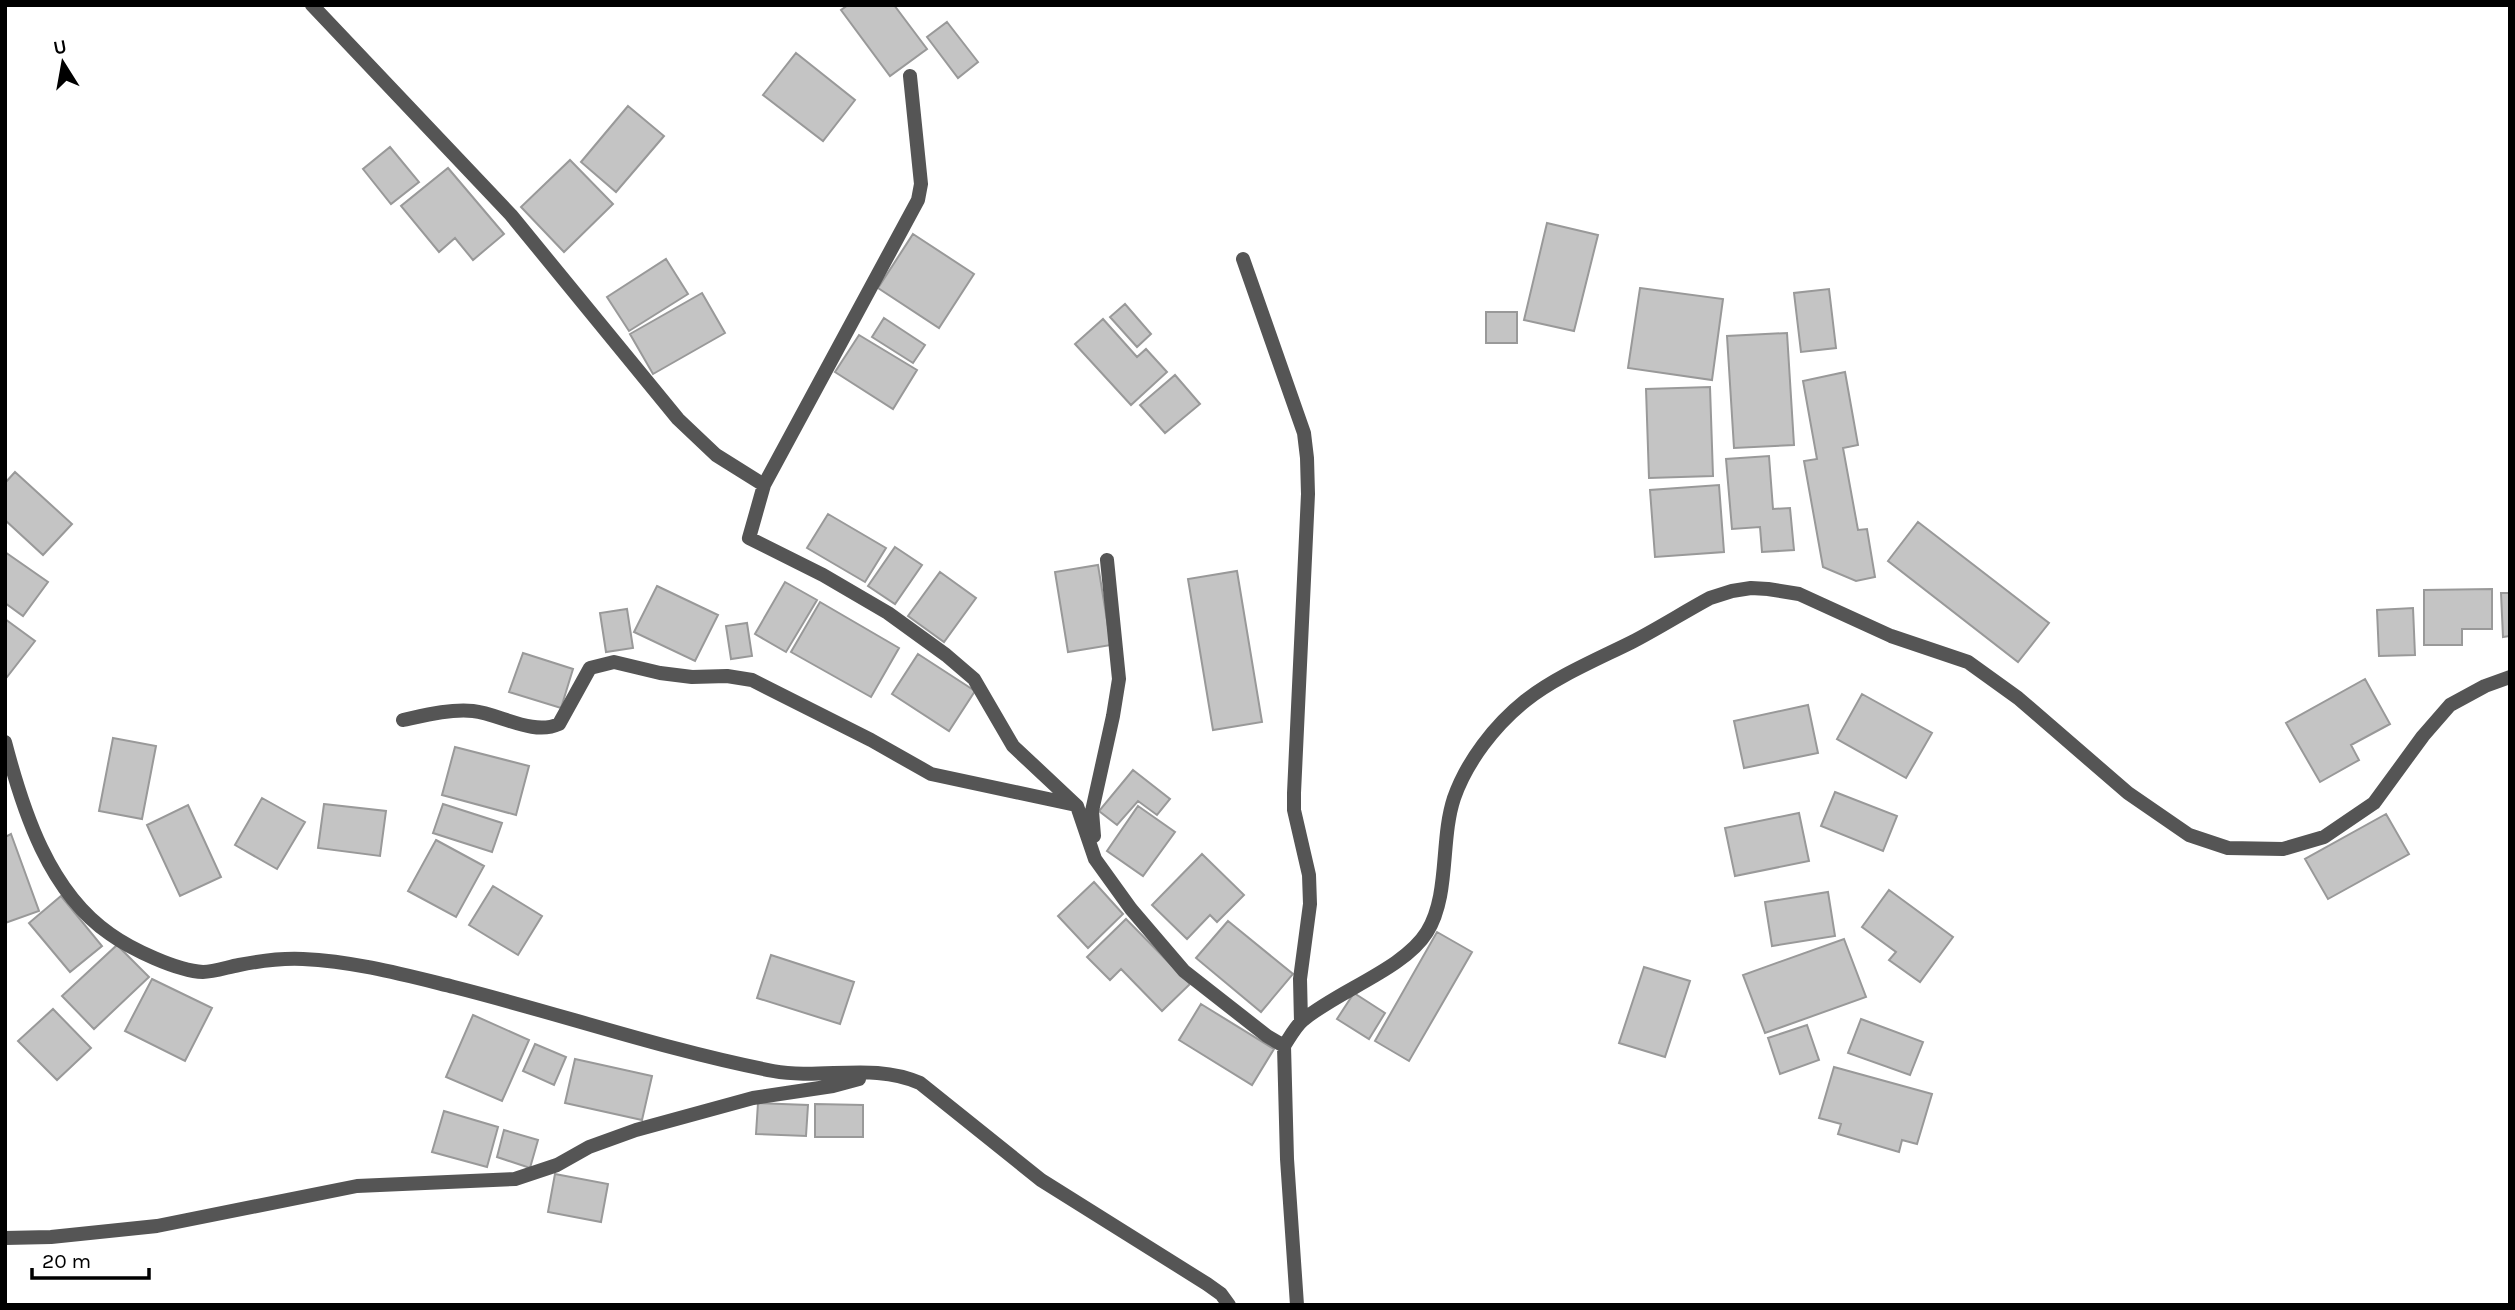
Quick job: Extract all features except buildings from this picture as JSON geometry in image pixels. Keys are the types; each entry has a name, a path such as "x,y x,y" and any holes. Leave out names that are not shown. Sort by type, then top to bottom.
{"street":[{"path":"312,5 511,215 678,419 716,455 764,485"},
{"path":"910,76 921,184 918,200 764,485 749,538 823,575 888,613 974,678 1013,747 1077,806 1096,859 1130,909 1184,971 1267,1036 1284,1045"},
{"path":"1243,259 1304,433 1307,458 1308,494 1294,793 1294,810 1309,876 1310,904 1300,979 1301,1022"},
{"path":"1096,859 1091,811 1114,716 1119,680 1107,560"},
{"path":"1297,1305 1286,1159 1284,1045 1301,1022 1408,955 1427,932 1438,909 1446,832 1455,797 1474,758 1497,728 1526,700 1710,598 1732,591 1768,589 1799,594 1891,636 1968,662 2018,698 2128,793 2189,835 2228,848 2283,849 2324,837 2374,803 2423,736 2450,705 2485,686 2510,677"},
{"path":"403,720 458,710 551,727 559,724 590,668 601,663 614,662 660,673 692,677 727,676 752,680 782,694 872,740 931,775 1077,806"},
{"path":"5,742 44,857 82,912 110,934 142,953 202,972 248,963 301,958 338,963 425,980 713,1058 778,1072 884,1072 902,1075 920,1083 1041,1180 1207,1284 1221,1294 1229,1305"},
{"path":"5,1238 51,1237 157,1226 357,1186 515,1179 557,1165 589,1147 636,1130 753,1098 833,1086 884,1072"}]}
